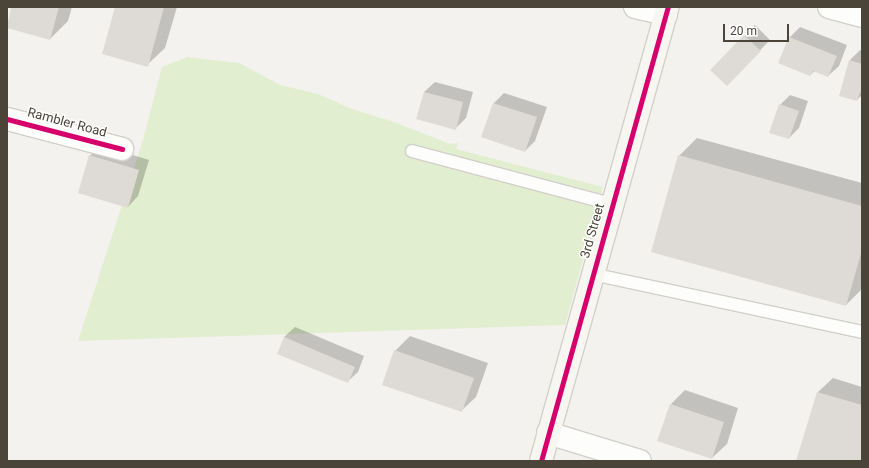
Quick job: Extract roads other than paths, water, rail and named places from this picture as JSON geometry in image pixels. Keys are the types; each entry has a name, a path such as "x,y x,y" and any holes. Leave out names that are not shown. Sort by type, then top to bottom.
{"street":[{"path":"635,7 667,11"},
{"path":"829,7 862,16"},
{"name":"3rd Street","path":"541,461 592,274 667,11"},
{"name":"Rambler Road","path":"7,118 122,149"},
{"path":"548,433 640,461"}],"lane":[{"path":"412,151 612,204"},
{"path":"592,274 862,332"}]}
